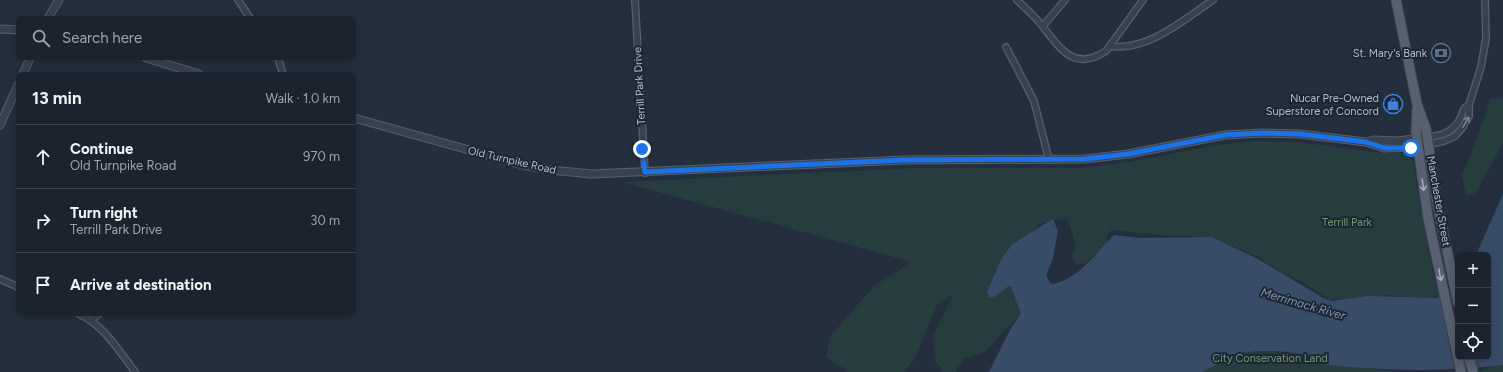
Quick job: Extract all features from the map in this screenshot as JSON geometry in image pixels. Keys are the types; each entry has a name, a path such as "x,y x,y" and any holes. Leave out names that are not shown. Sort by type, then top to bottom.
{"main road":[{"name":"Manchester Street","path":"1396,0 1417,104 1427,141 1455,289"},
{"name":"Manchester Street","path":"1417,104 1417,143 1433,239 1461,372"},
{"path":"1470,360 1473,372"}],"street":[{"path":"49,16 59,0"},
{"path":"238,0 249,16"},
{"name":"Terrill Park Drive","path":"635,0 645,172"},
{"path":"1017,0 1043,26 1058,48 1073,58 1085,58 1100,55 1111,46 1143,0"},
{"path":"1043,26 1065,0"},
{"path":"1111,46 1122,48 1162,36 1214,0"},
{"path":"1427,141 1449,139 1459,131 1469,116 1469,105 1478,78 1484,52 1486,26 1485,0"},
{"path":"0,29 16,30"},
{"path":"1006,47 1034,101 1048,160"},
{"path":"24,72 29,60"},
{"path":"153,60 192,72"},
{"path":"279,60 282,72"},
{"path":"0,125 16,96"},
{"name":"Old Turnpike Road","path":"356,119 523,165 586,174 905,160 1084,159 1128,154 1200,139 1237,134 1300,134 1366,142 1374,140 1417,143 1427,141"},
{"path":"0,279 16,286"},
{"path":"83,316 91,320 135,372"},
{"path":"91,320 96,316"}],"green space":[{"path":"1501,98 1503,100 1503,143 1476,193 1466,196 1462,176 1480,131 1490,99"},
{"name":"Terrill Park","path":"1253,141 1296,142 1383,153 1404,153 1413,161 1423,223 1438,296 1410,298 1390,295 1368,298 1363,296 1351,300 1329,299 1303,282 1277,269 1258,257 1211,237 1170,236 1111,230 1106,237 1108,245 1084,264 1076,264 1072,256 1075,248 1075,242 1067,218 1039,224 1034,231 1015,241 1008,248 987,291 994,297 1009,286 1011,287 1021,313 985,352 963,359 956,372 941,372 941,367 935,362 933,335 954,293 936,306 915,358 904,372 849,372 826,357 830,337 874,286 912,262 622,182 915,168 1082,168 1129,162 1211,146"},
{"name":"City Conservation Land","path":"1261,345 1303,353 1337,365 1402,372 1202,372 1225,357"},
{"path":"1503,363 1503,372 1477,372"}],"water":[{"name":"Merrimack River","path":"1503,194 1503,365 1437,370 1370,369 1326,365 1309,356 1295,353 1265,351 1238,353 1229,356 1202,372 989,372 1010,330 1021,313 1011,287 1009,286 994,297 989,297 987,291 1002,258 1012,244 1053,219 1058,231 1053,258 1046,276 1051,284 1069,278 1078,272 1114,235 1139,238 1212,237 1258,259 1325,299 1333,301 1367,296 1437,298 1447,293 1455,340 1455,360 1491,360 1491,252 1477,252"}],"pier":[{"path":"1455,281 1455,360 1476,360 1478,372 1455,372 1439,295 1446,292"}],"place":[{"name":"St. Mary's Bank","path":"1441,53"},
{"name":"Nucar Pre-Owned Superstore of Concord","path":"1393,104"}],"route":[{"path":"642,149 645,172 905,160 1084,159 1128,154 1225,135 1262,133 1300,134 1366,142 1374,146 1384,148 1411,148"}]}
